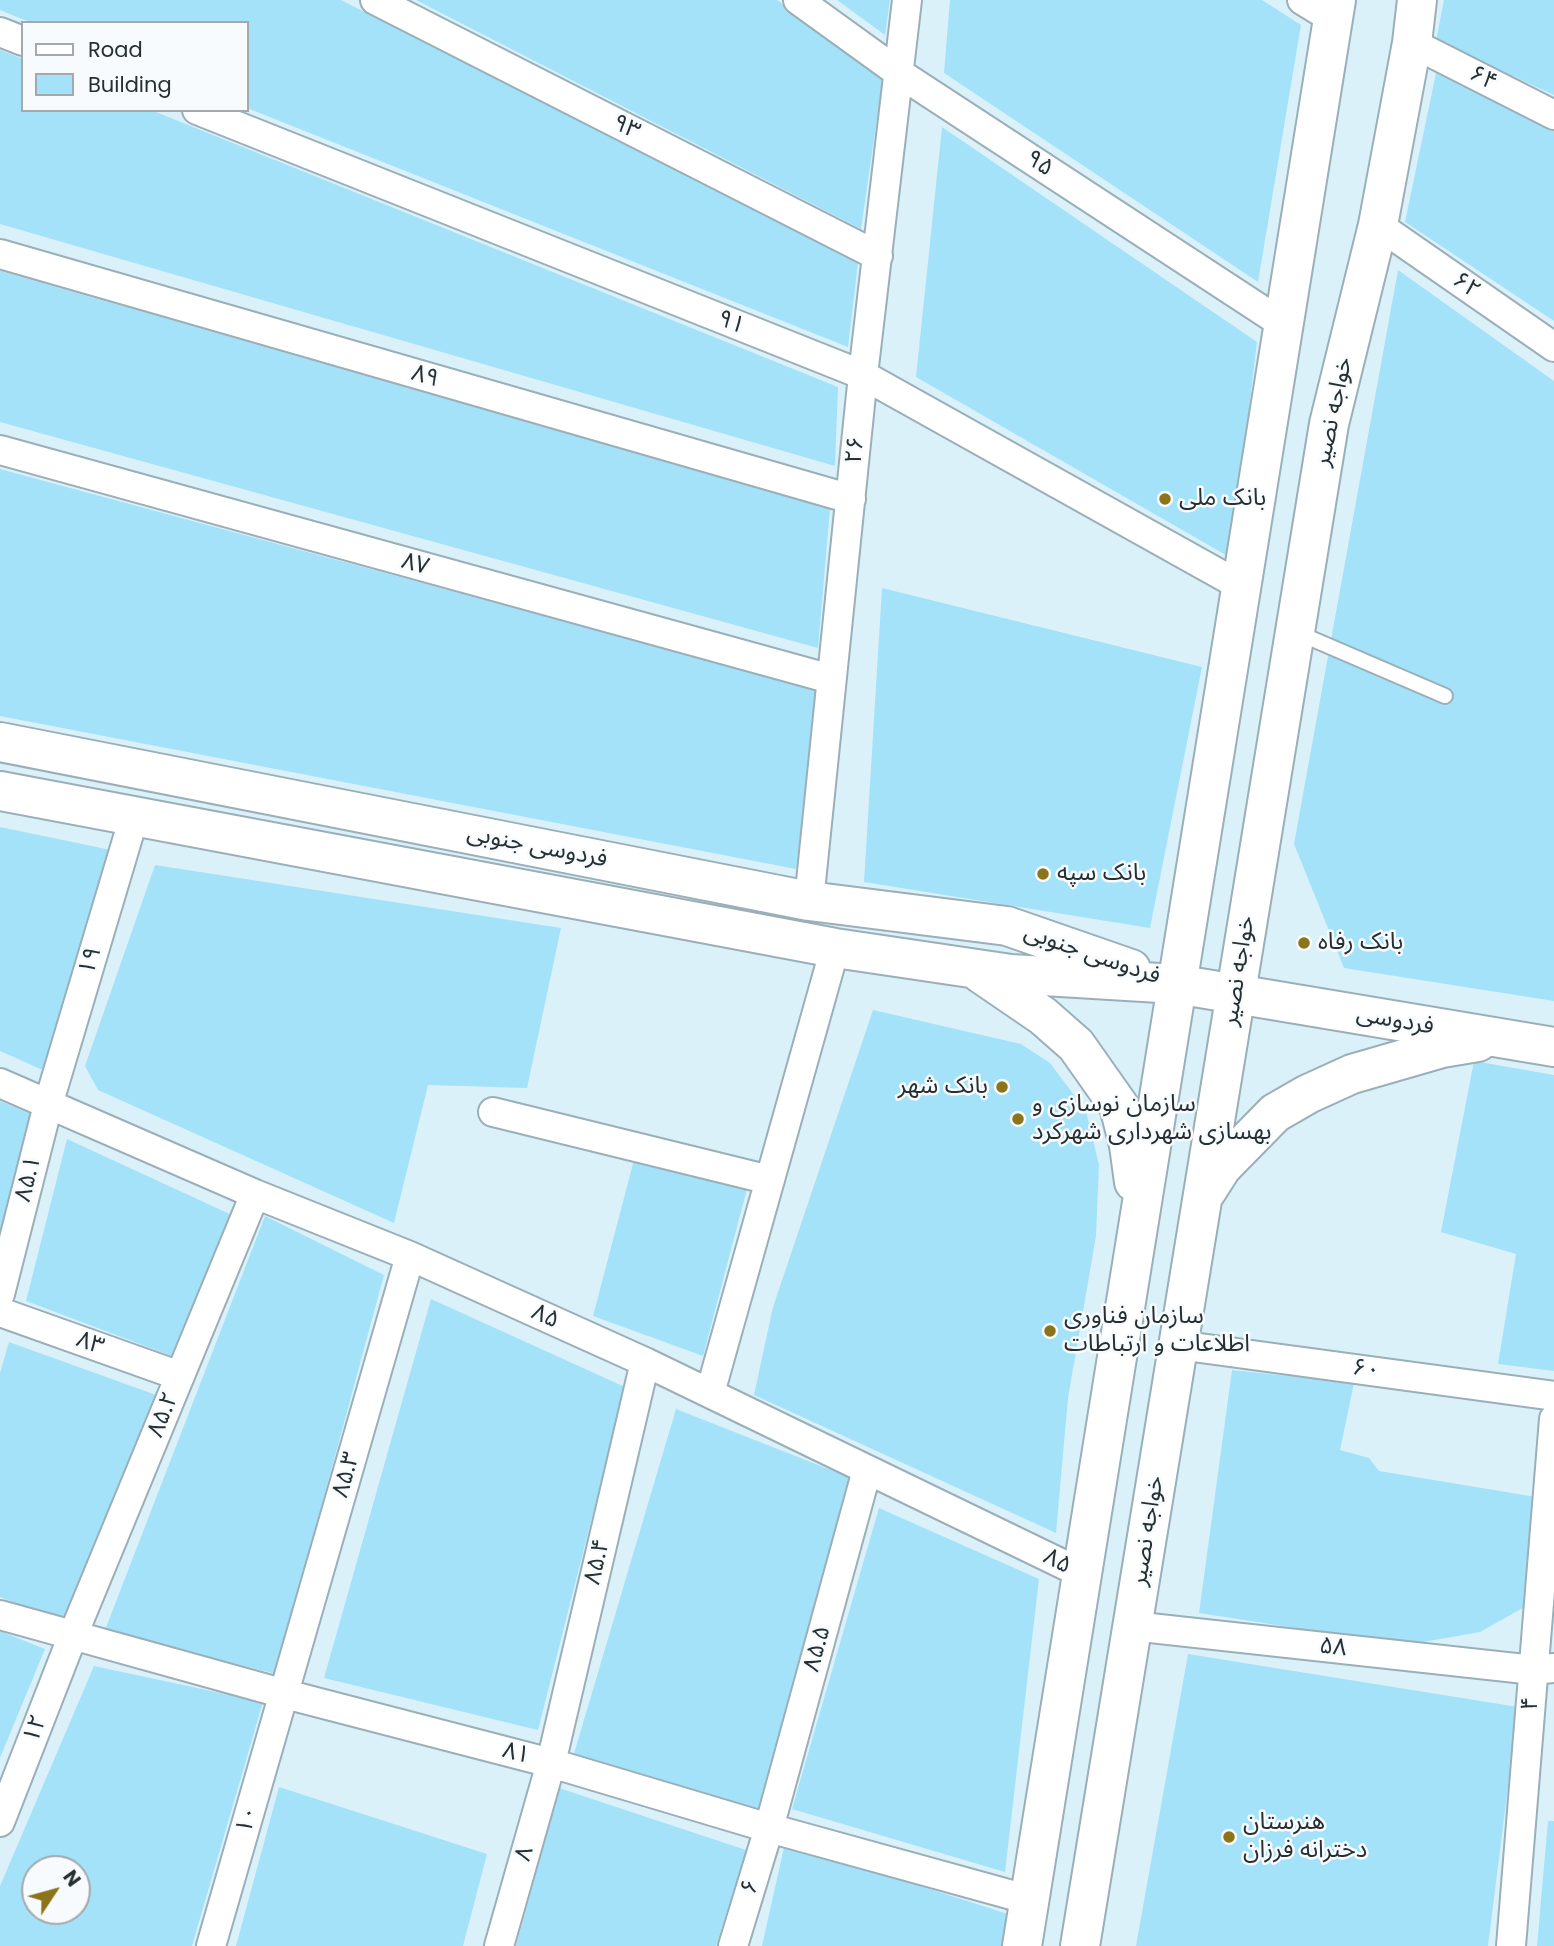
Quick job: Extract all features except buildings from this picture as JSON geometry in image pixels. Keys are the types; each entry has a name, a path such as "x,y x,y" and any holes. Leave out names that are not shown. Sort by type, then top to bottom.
{"main road":[{"name":"خواجه نصیر","path":"1080,1946 1329,424 1378,225 1418,0"},
{"path":"1022,1946 1283,324 1323,6"},
{"name":"فردوسی جنوبی","path":"0,741 809,901 1007,926 1176,984"},
{"name":"فردوسی جنوبی","path":"0,791 835,948 1011,974 1176,984"},
{"path":"972,968 1043,1016 1076,1045 1119,1106 1129,1145 1139,1214"},
{"name":"فردوسی","path":"1176,984 1554,1047"},
{"path":"1202,1200 1222,1167 1275,1113 1308,1094 1352,1074 1442,1048 1499,1039"}],"street":[{"name":"۹۳","path":"375,0 878,256"},
{"name":"۹۵","path":"798,0 899,72 1283,324"},
{"name":"۲۶","path":"809,901 863,375 907,0"},
{"path":"0,32 21,40"},
{"name":"۶۴","path":"1412,43 1554,115"},
{"name":"۹۱","path":"202,112 863,375 1241,586"},
{"name":"۶۲","path":"1378,225 1554,347"},
{"name":"۸۹","path":"0,254 851,499"},
{"name":"۸۷","path":"0,450 831,679"},
{"name":"۱۹","path":"48,1105 134,817"},
{"path":"710,1393 835,948"},
{"name":"۸۵","path":"0,1083 255,1194 410,1256 645,1362 1081,1573"},
{"name":"۸۵.۱","path":"0,1294 48,1105"},
{"path":"493,1112 770,1180"},
{"name":"۸۵.۲","path":"73,1635 255,1194"},
{"name":"۸۵.۳","path":"285,1694 410,1256"},
{"name":"۸۳","path":"0,1312 180,1376"},
{"name":"۶۰","path":"1178,1345 1554,1395"},
{"name":"۸۵.۴","path":"551,1763 645,1362"},
{"name":"۴","path":"1511,1946 1544,1669 1554,1419"},
{"name":"۸۵.۵","path":"769,1828 867,1470"},
{"name":"۸۱","path":"0,1615 285,1694 551,1763 769,1828 1030,1900"},
{"name":"۵۸","path":"1132,1626 1544,1669"},
{"name":"۱۲","path":"0,1822 73,1635"},
{"name":"۱۰","path":"211,1946 285,1694"},
{"name":"۸","path":"499,1946 551,1763"},
{"name":"۶","path":"733,1946 769,1828"}],"lane":[{"path":"1294,631 1445,696"}],"place":[{"name":"بانک ملی","path":"1165,499"},
{"name":"بانک سپه","path":"1043,874"},
{"name":"بانک رفاه","path":"1304,943"},
{"name":"بانک شهر","path":"1002,1087"},
{"name":"سازمان نوسازی و بهسازی شهرداری شهرکرد","path":"1018,1119"},
{"name":"سازمان فناوری اطلاعات و ارتباطات","path":"1050,1331"},
{"name":"هنرستان دخترانه فرزان","path":"1229,1837"}]}
